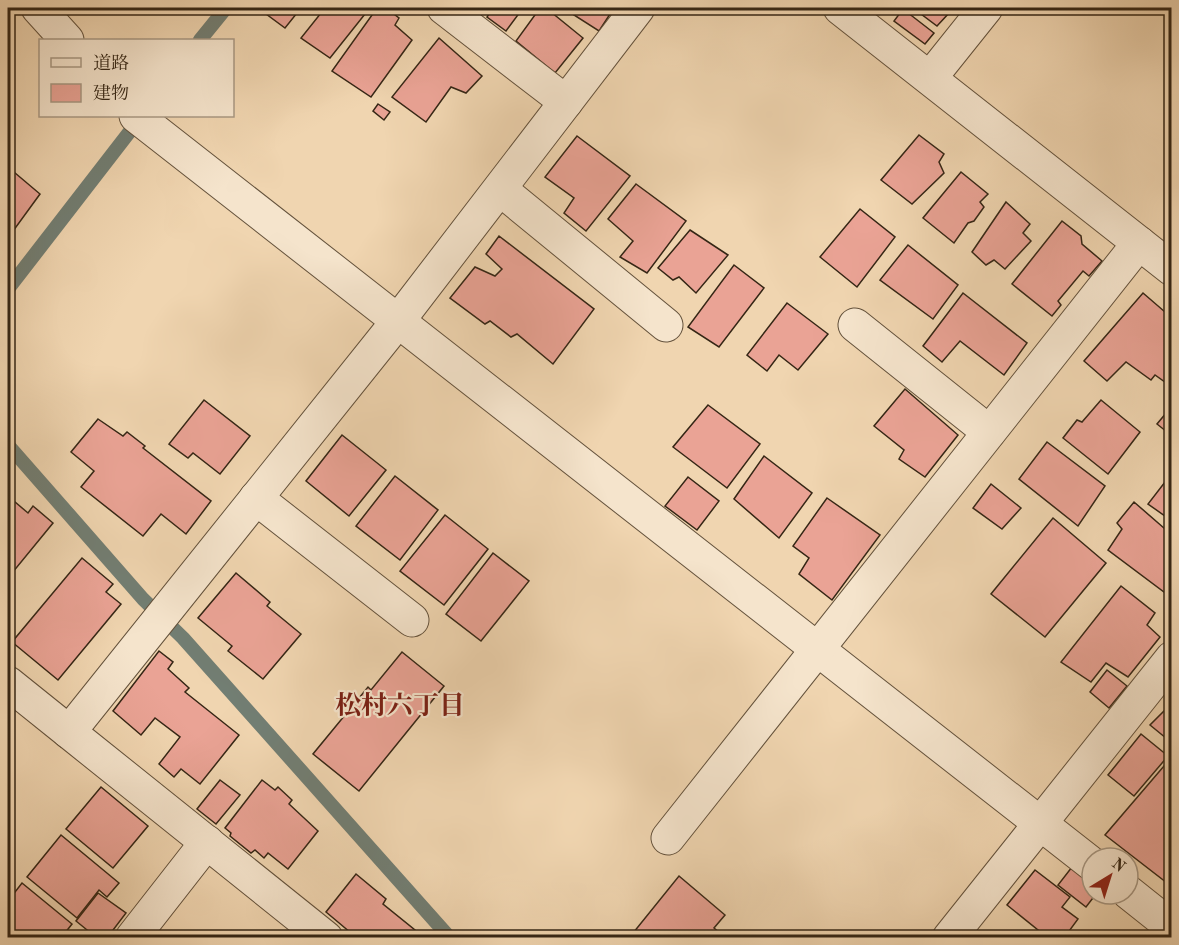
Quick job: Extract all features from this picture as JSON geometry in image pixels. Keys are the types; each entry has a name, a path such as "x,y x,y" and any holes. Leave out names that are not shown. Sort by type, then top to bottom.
{"street":[{"path":"38,8 66,39"},
{"path":"444,8 566,102"},
{"path":"69,732 398,321 638,8"},
{"path":"840,8 1172,269"},
{"path":"930,78 986,8"},
{"path":"143,121 1080,854"},
{"path":"500,189 666,325"},
{"path":"668,838 1139,243"},
{"path":"855,325 989,432"},
{"path":"256,498 412,620"},
{"path":"949,938 1172,658"},
{"path":"8,683 326,938"},
{"path":"132,938 207,842"},
{"path":"1140,902 1172,927"}],"building":[{"path":"258,8 301,8 285,28"},
{"path":"325,8 369,9 330,58 301,38"},
{"path":"377,8 386,8 399,18 395,25 412,40 371,97 332,71"},
{"path":"493,8 523,8 506,31 487,17"},
{"path":"540,8 546,8 583,38 555,73 516,41"},
{"path":"563,8 614,8 599,31"},
{"path":"913,8 942,8 949,13 937,26"},
{"path":"903,9 934,33 925,44 894,21"},
{"path":"439,38 482,76 466,93 451,87 426,122 392,97"},
{"path":"378,104 390,112 384,120 373,111"},
{"path":"919,135 944,154 939,162 944,173 912,204 881,180"},
{"path":"577,136 630,176 586,231 564,213 574,198 545,177"},
{"path":"8,167 40,194 8,238"},
{"path":"961,172 988,194 980,202 984,207 974,221 968,223 954,243 923,218"},
{"path":"636,184 686,221 647,273 620,257 633,241 608,219"},
{"path":"1006,202 1030,224 1023,233 1031,241 1005,269 994,260 986,265 972,252"},
{"path":"860,209 895,237 857,287 820,257"},
{"path":"1062,221 1081,236 1082,244 1102,261 1089,276 1083,271 1058,301 1061,305 1052,316 1012,284"},
{"path":"690,230 728,255 696,293 679,277 673,280 658,268"},
{"path":"499,236 594,309 553,364 517,334 511,337 490,321 485,324 450,298 475,267 495,276 502,269 486,254"},
{"path":"908,245 958,285 933,319 880,280"},
{"path":"734,265 764,288 719,347 688,327"},
{"path":"963,293 1027,343 1004,375 960,341 942,362 923,346"},
{"path":"1143,293 1172,318 1172,387 1155,375 1151,380 1126,362 1107,381 1084,361"},
{"path":"787,303 828,334 798,370 779,355 767,371 747,355"},
{"path":"905,389 958,435 925,477 899,459 904,450 874,426"},
{"path":"204,400 250,436 220,474 193,453 188,458 169,444"},
{"path":"1101,400 1140,432 1108,474 1063,438 1077,420 1082,422"},
{"path":"708,405 760,444 727,488 673,447"},
{"path":"1172,406 1172,436 1157,424"},
{"path":"98,419 123,436 127,432 145,446 143,448 211,501 186,534 161,514 143,536 81,487 94,471 71,452"},
{"path":"342,435 386,470 349,516 306,481"},
{"path":"1047,442 1105,486 1078,526 1019,479"},
{"path":"764,456 812,493 779,538 734,499"},
{"path":"1172,473 1172,521 1148,504"},
{"path":"395,476 438,510 400,560 356,526"},
{"path":"688,477 719,501 697,530 665,506"},
{"path":"991,484 1021,508 1002,529 973,508"},
{"path":"8,496 28,513 33,506 53,523 8,578"},
{"path":"827,498 880,535 832,600 799,574 809,558 793,546"},
{"path":"1134,502 1172,535 1172,598 1108,550 1122,529 1117,523"},
{"path":"445,515 488,549 444,605 400,571"},
{"path":"1053,518 1106,563 1045,637 991,594"},
{"path":"493,553 529,581 481,641 446,614"},
{"path":"82,558 113,584 106,592 121,604 58,680 12,642"},
{"path":"236,573 270,602 267,606 301,634 263,679 228,651 232,646 198,618"},
{"path":"1121,586 1155,613 1147,625 1160,637 1128,677 1106,663 1091,682 1061,662"},
{"path":"159,651 173,662 168,669 189,688 185,692 239,735 200,784 181,769 174,777 159,764 180,737 155,718 141,735 113,711"},
{"path":"402,652 444,686 359,791 313,754 368,687 371,690"},
{"path":"1107,670 1127,686 1109,708 1090,692"},
{"path":"1168,707 1172,710 1172,743 1150,725"},
{"path":"1141,734 1168,756 1134,796 1108,775"},
{"path":"1172,759 1171,886 1140,862 1140,846 1119,846 1105,835"},
{"path":"220,780 240,795 216,824 197,809"},
{"path":"262,780 275,790 278,787 292,800 289,804 318,831 288,869 268,853 264,858 255,850 251,853 230,836 231,833 225,828"},
{"path":"101,787 148,826 113,868 66,829"},
{"path":"61,835 119,883 107,897 99,890 77,918 27,877"},
{"path":"1072,867 1080,873 1080,902 1058,885"},
{"path":"1035,870 1070,897 1062,907 1078,919 1064,938 1048,938 1007,905"},
{"path":"356,874 386,899 383,904 415,930 414,932 420,938 357,938 326,912"},
{"path":"679,876 725,915 714,928 726,938 629,938"},
{"path":"22,883 72,924 61,938 8,938 8,901"},
{"path":"98,893 126,913 107,938 97,938 76,921"}],"waterway":[{"path":"201,39 226,8"},
{"path":"8,289 141,117"},
{"path":"8,445 143,599 183,638 450,938"}],"district":[{"name":"松村六丁目","path":"400,707"}]}
